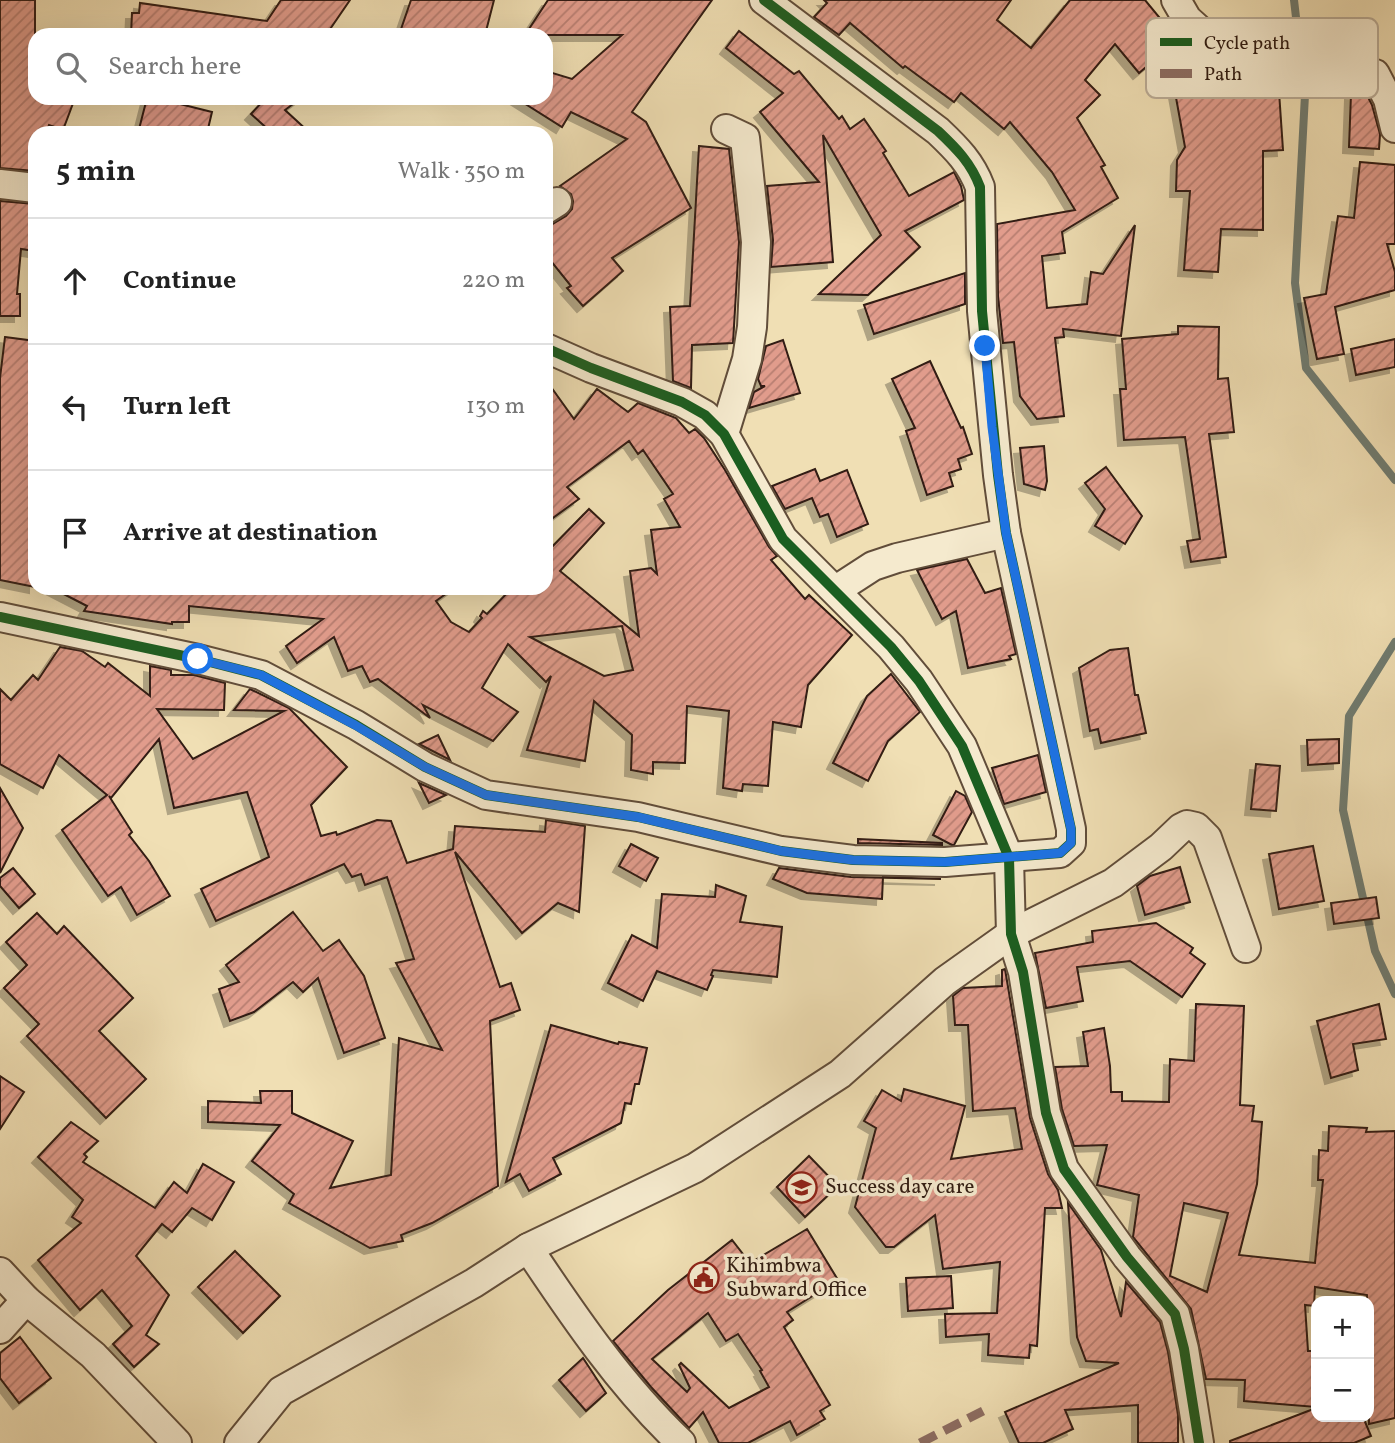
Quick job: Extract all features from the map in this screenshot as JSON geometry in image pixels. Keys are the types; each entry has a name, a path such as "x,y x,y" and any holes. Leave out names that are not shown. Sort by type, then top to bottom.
{"street":[{"path":"0,617 261,675 355,725 425,767 486,795 638,817 781,851 853,860 945,862 1060,853 1071,843 1071,829 1006,533 987,373 981,271 980,187 964,154 938,131 764,0"},
{"path":"1176,0 1186,18"},
{"path":"1378,80 1388,99 1395,128"},
{"path":"724,434 747,359 752,327 756,242 745,138 726,129"},
{"path":"0,184 28,187"},
{"path":"553,351 682,402 705,415 724,434 783,539 891,647 943,715 962,746 1009,858 1011,934 1023,972 1046,1113 1064,1168 1127,1257 1175,1314 1184,1349 1199,1443"},
{"path":"836,590 873,566 1006,533"},
{"path":"239,1443 281,1391 474,1283 528,1248 695,1168 840,1074 945,981 1011,934 1113,883 1187,825 1196,827 1207,838 1246,948"},
{"path":"528,1248 576,1320 646,1410 681,1443"},
{"path":"0,1272 26,1300 93,1355 177,1443"},
{"path":"0,1329 26,1300"}],"building":[{"path":"0,0 35,0 35,28 28,28 28,105 72,105 64,126 28,126 28,170 0,168"},
{"path":"281,0 350,0 331,28 131,28 132,13 139,13 140,3 267,21"},
{"path":"411,0 494,0 487,28 401,28"},
{"path":"548,0 712,0 632,112 646,122 691,208 612,258 623,271 583,306 567,288 571,286 553,264 553,224 566,216 572,209 573,201 571,194 560,186 627,139 571,112 562,127 527,105 553,105 553,73 572,79 622,35 553,35 553,28 530,28"},
{"path":"824,0 1011,0 997,20 1031,48 1070,0 1145,0 1160,18 1146,18 1146,67 1139,73 1115,44 1085,80 1100,95 1077,118 1105,165 1101,167 1118,198 1062,232 1065,253 1042,256 1047,308 1087,304 1091,272 1103,274 1135,225 1121,336 1063,329 1064,337 1055,338 1064,416 1037,419 1020,396 1014,342 1003,343 998,296 997,224 1075,210 1052,172 1010,122 1004,129 961,93 954,102 905,66 903,68 850,23 839,35 814,17 827,3"},
{"path":"739,31 794,74 799,71 839,119 842,116 850,129 864,119 886,151 883,153 909,196 954,172 961,186 964,200 905,231 920,247 868,295 819,294 881,235 823,135 833,262 771,267 773,240 767,186 819,182 760,112 783,93 726,48"},
{"path":"1176,98 1279,98 1283,150 1263,151 1263,230 1221,229 1218,272 1184,270 1190,191 1176,191 1177,160 1185,147"},
{"path":"1351,98 1368,98 1380,134 1379,149 1349,147"},
{"path":"145,105 184,105 212,112 209,126 140,126"},
{"path":"259,105 292,105 285,110 302,126 264,126 251,114"},
{"path":"699,146 729,149 739,242 733,343 692,345 691,388 673,381 670,307 690,306"},
{"path":"1360,162 1395,165 1395,244 1387,244 1395,272 1395,290 1335,307 1344,354 1317,359 1304,298 1326,294 1338,216 1354,218"},
{"path":"0,201 28,203 28,250 21,249 17,294 20,294 20,316 0,316"},
{"path":"965,273 965,304 874,334 864,305"},
{"path":"1178,326 1219,327 1218,379 1228,378 1234,432 1209,434 1226,557 1191,562 1187,541 1200,539 1185,437 1124,440 1120,389 1126,389 1122,339 1178,334"},
{"path":"5,337 28,340 28,586 0,580 0,378"},
{"path":"1395,339 1395,367 1356,375 1351,349"},
{"path":"783,340 800,393 749,408 754,392 765,386 761,386 758,379 766,346"},
{"path":"930,361 961,428 963,427 972,454 958,459 961,469 949,473 953,486 927,495 906,431 915,428 892,379"},
{"path":"597,389 628,412 638,403 676,418 689,433 695,429 704,438 777,556 771,560 805,599 809,595 852,635 808,685 801,727 773,722 768,786 743,784 742,791 723,788 729,711 687,706 685,763 653,762 653,774 631,770 632,735 594,701 585,761 527,750 551,676 546,682 508,644 482,688 518,712 493,741 423,705 430,718 378,679 370,682 362,666 348,671 334,637 297,663 286,646 323,619 189,606 189,622 172,624 84,611 87,606 66,595 444,595 436,601 451,622 469,632 482,618 480,616 483,611 487,614 505,595 553,595 553,546 589,509 604,523 560,571 639,636 630,571 651,568 657,574 651,530 680,527 664,499 673,494 643,450 638,454 629,441 567,487 579,499 553,518 553,390 574,419","holes":["622,626 633,670 604,676 530,637"]},
{"path":"1044,446 1047,481 1045,490 1024,484 1020,448"},
{"path":"1106,467 1142,516 1125,544 1095,526 1105,509 1085,483"},
{"path":"815,469 820,481 847,470 868,524 837,537 828,514 820,517 812,498 785,509 772,486"},
{"path":"967,559 985,593 1001,588 1016,654 1009,656 1011,659 968,668 956,611 942,619 917,570"},
{"path":"60,647 82,651 105,667 108,663 150,696 150,666 171,670 171,675 194,675 225,683 224,710 157,709 193,759 284,711 234,710 250,689 289,708 347,767 311,805 321,836 336,832 337,835 377,820 391,821 407,863 453,849 455,826 545,832 546,820 585,826 579,912 558,903 522,933 455,852 500,987 511,983 520,1010 490,1021 498,1186 432,1223 401,1235 403,1241 370,1248 289,1203 294,1194 252,1161 280,1125 208,1122 208,1101 261,1103 260,1091 292,1091 292,1113 353,1141 330,1188 391,1175 399,1038 442,1050 396,963 414,959 387,877 365,885 361,874 352,877 344,864 216,921 201,889 269,857 247,792 174,808 159,739 111,798 109,796 132,832 129,835 170,896 137,915 121,887 108,896 62,830 107,795 59,755 43,788 0,764 0,689 11,700 33,675 38,680"},
{"path":"1128,648 1135,695 1138,695 1146,733 1101,743 1098,729 1090,731 1079,668 1110,650"},
{"path":"891,674 920,712 888,741 868,781 833,763 867,696"},
{"path":"438,735 450,760 419,744"},
{"path":"1339,739 1339,763 1308,765 1307,740"},
{"path":"1038,755 1046,792 1004,804 992,768"},
{"path":"1256,764 1280,766 1276,811 1251,809"},
{"path":"419,783 446,795 429,803"},
{"path":"0,788 23,828 0,873"},
{"path":"956,791 965,796 972,812 952,845 933,835"},
{"path":"858,839 942,843 942,845 858,843"},
{"path":"631,844 658,858 646,881 619,866"},
{"path":"1313,846 1324,901 1279,909 1269,854"},
{"path":"1180,867 1190,902 1145,915 1137,886 1150,876"},
{"path":"13,868 35,894 19,908 0,886 0,878"},
{"path":"779,868 883,878 882,899 807,893 773,879"},
{"path":"716,885 746,896 740,922 782,927 777,977 713,970 707,990 657,971 643,1001 608,983 632,935 657,948 662,894 715,897"},
{"path":"1376,897 1379,918 1334,924 1331,903"},
{"path":"293,912 323,951 339,940 364,976 385,1038 344,1053 318,978 303,992 293,982 254,1012 230,1021 219,989 239,982 226,965"},
{"path":"37,913 57,934 64,926 133,998 99,1031 146,1079 106,1118 27,1036 39,1024 4,988 27,965 6,942"},
{"path":"1156,923 1193,948 1190,953 1205,964 1182,997 1130,961 1077,967 1083,1001 1046,1008 1035,953 1093,942 1092,931"},
{"path":"1005,969 1030,1118 1048,1174 1058,1190 1062,1208 1045,1208 1037,1346 1030,1345 1029,1358 988,1355 989,1334 946,1337 945,1314 997,1313 1000,1262 943,1269 935,1215 894,1247 886,1247 855,1207 876,1128 864,1121 882,1090 901,1101 904,1089 965,1106 951,1159 1022,1149 1015,1108 973,1111 968,1025 955,1025 953,996 963,988 1002,986 1002,970"},
{"path":"1196,1004 1244,1006 1240,1105 1254,1106 1252,1121 1262,1122 1257,1184 1239,1255 1315,1263 1323,1180 1318,1180 1319,1150 1328,1151 1329,1126 1367,1128 1366,1132 1395,1131 1395,1418 1369,1424 1374,1422 1374,1296 1315,1287 1311,1306 1305,1305 1308,1351 1311,1351 1311,1407 1244,1401 1245,1380 1206,1379 1191,1309 1133,1237 1139,1195 1097,1185 1107,1145 1074,1146 1062,1109 1055,1067 1088,1066 1083,1032 1104,1028 1111,1092 1122,1092 1122,1101 1169,1102 1170,1059 1194,1061","holes":["1184,1203 1228,1213 1207,1292 1170,1276"]},
{"path":"1379,1004 1386,1039 1353,1044 1358,1070 1331,1078 1317,1021"},
{"path":"551,1025 618,1044 619,1042 647,1048 639,1084 635,1084 631,1104 625,1103 621,1123 553,1158 561,1174 529,1191 520,1174 506,1182"},
{"path":"0,1076 24,1092 0,1129"},
{"path":"71,1122 98,1141 84,1154 87,1157 83,1162 155,1208 174,1182 187,1193 203,1164 234,1182 212,1220 192,1208 172,1232 162,1224 136,1256 169,1295 146,1335 159,1344 134,1367 113,1344 132,1326 102,1290 80,1310 38,1260 81,1223 72,1217 83,1200 38,1157"},
{"path":"809,1156 838,1186 805,1217 777,1187"},
{"path":"1068,1203 1101,1250 1121,1317 1126,1282 1160,1322 1168,1352 1178,1415 1178,1443 1138,1443 1138,1405 1065,1410 1073,1429 1043,1443 1019,1443 1005,1412 1119,1363 1086,1361 1077,1337"},
{"path":"807,1229 838,1280 787,1312 793,1320 784,1327 830,1405 820,1411 825,1419 797,1435 790,1421 748,1443 719,1443 703,1412 689,1428 613,1341 668,1290 732,1240 750,1263","holes":["708,1313 726,1341 738,1334 762,1370 760,1371 769,1387 729,1408 681,1363 679,1365 690,1388 687,1392 652,1359"]},
{"path":"235,1251 280,1296 243,1333 198,1287"},
{"path":"951,1276 953,1308 908,1311 906,1278"},
{"path":"20,1337 51,1378 19,1403 0,1378 0,1353"},
{"path":"583,1358 606,1393 586,1411 559,1380"},
{"path":"1311,1410 1311,1422 1365,1422 1371,1436 1354,1443 1230,1441"}],"waterway":[{"path":"1294,0 1296,18"},
{"path":"1305,98 1295,283 1306,368 1395,480"},
{"path":"1395,642 1349,716 1343,810 1375,951 1395,994"}],"marked path":[{"path":"920,1443 983,1411"}],"cycle path":[{"path":"0,617 261,675 356,725 425,767 486,795 638,817 781,851 853,860 945,862 1060,853 1071,843 1071,829 1006,533 998,475 982,311 980,187 963,157 938,131 764,0"},
{"path":"553,351 682,402 705,415 724,434 783,539 891,647 919,681 962,746 1009,858 1011,934 1023,972 1046,1113 1064,1169 1127,1257 1175,1314 1184,1349 1199,1443"}],"place":[{"name":"Success day care","path":"802,1187"},
{"name":"Kihimbwa Subward Office","path":"703,1278"}],"route":[{"path":"198,659 261,675 355,725 425,767 486,795 638,817 781,851 853,860 945,862 1060,853 1071,843 1071,829 1006,533 985,346"}]}
